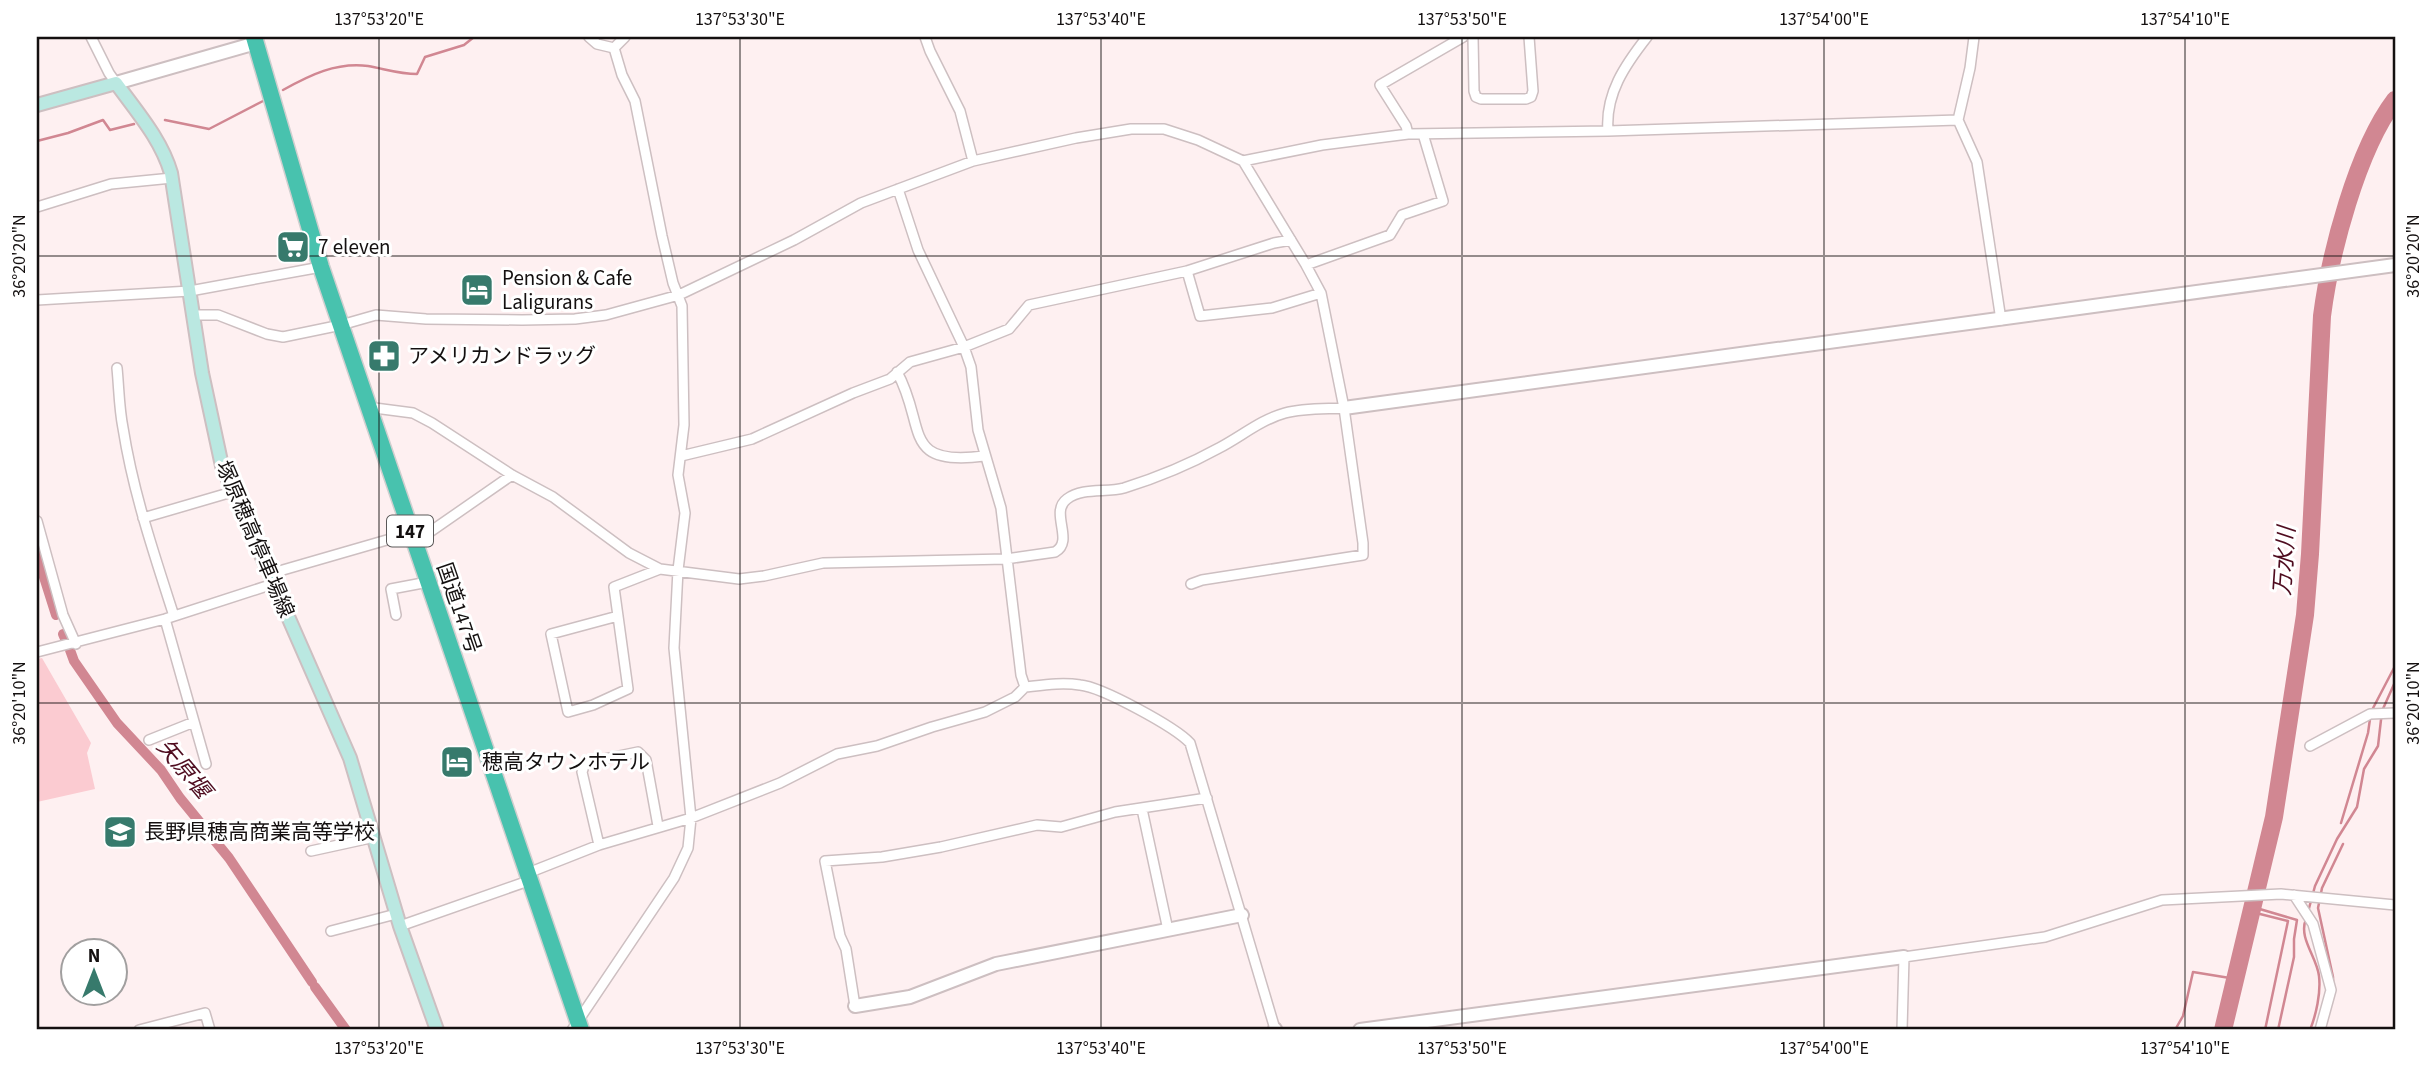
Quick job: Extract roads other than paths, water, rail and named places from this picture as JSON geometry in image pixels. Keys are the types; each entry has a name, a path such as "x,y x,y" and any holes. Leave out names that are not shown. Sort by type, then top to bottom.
{"highway":[{"name":"国道147号","path":"255,40 321,267 529,877 577,1027"}],"main road":[{"path":"37,104 116,83"},
{"name":"塚原穂高停車場線","path":"116,83 161,147 172,177 214,436 232,492 350,758 398,920 437,1030"}],"street":[{"path":"92,37 116,83 255,40"},
{"path":"589,37 597,44 614,48"},
{"path":"614,48 625,37"},
{"path":"925,37 929,51 960,111 973,161"},
{"path":"1408,134 1406,126 1380,85 1463,37"},
{"path":"1473,37 1476,97 1526,99 1531,97 1533,91 1529,37"},
{"path":"1608,131 1607,115 1612,91 1644,37"},
{"path":"1974,37 1958,120 1977,162 2001,320"},
{"path":"577,1027 674,878 688,848 691,818 674,648 678,570 685,513 678,475 684,425 682,306 673,283 662,236 635,101 622,75 614,48"},
{"path":"1243,161 1322,145 1408,134 1958,120"},
{"path":"193,315 218,315 267,334 284,337 376,315 426,319 575,319 606,315 679,295 794,240 861,203 973,161 1076,138 1131,130 1164,130 1198,140 1243,161 1321,293 1344,408 1363,555 1202,580 1191,584"},
{"path":"1306,265 1391,235 1402,215 1443,201 1423,134"},
{"path":"37,207 111,184 172,177"},
{"path":"898,189 918,250 971,367 978,430 1001,508 1021,675 1025,687"},
{"path":"681,456 752,439 890,379 910,362 964,347 1009,329 1029,305 1187,271 1291,240"},
{"path":"367,407 413,414 432,423 512,475 553,497 629,553 660,569 739,579 823,563 1006,559 1055,551 1061,548 1063,542 1060,509 1070,497 1122,488 1152,477 1220,448 1261,422 1287,412 1344,408 2395,265"},
{"path":"37,300 190,291 321,267"},
{"path":"1187,271 1200,316 1272,308 1321,293"},
{"path":"117,368 122,427 206,764"},
{"path":"897,372 904,385 922,443 929,452 941,457 961,459 984,456"},
{"path":"37,652 170,618 271,579 412,538 512,475"},
{"path":"143,518 232,492"},
{"path":"37,521 64,615 76,644"},
{"path":"618,616 551,634 568,712 593,705 628,689 618,616 614,587 660,569"},
{"path":"396,615 391,589 428,582"},
{"path":"331,931 398,920 529,877 599,845 691,818 780,783 836,754 877,746 1001,706 1025,687 1080,685 1097,689 1176,732 1190,743 1275,1030"},
{"path":"2310,746 2370,715 2395,713"},
{"path":"149,740 194,722"},
{"path":"599,845 582,772 585,763 638,752 646,760 658,826"},
{"path":"1207,798 1115,812 1061,827 1037,825 941,847 882,857 825,861 840,936 846,949 855,1006 910,997 996,964 1242,915"},
{"path":"1142,809 1168,930"},
{"path":"311,851 374,837"},
{"path":"1360,1030 2045,937 2162,900 2281,894 2395,905"},
{"path":"2299,895 2313,924 2331,990 2320,1030"},
{"path":"1902,1030 1904,957"},
{"path":"139,1030 205,1013 210,1030"}],"waterway":[{"path":"283,90 313,75 345,66 368,66 417,74 425,57 464,45 474,37"},
{"path":"165,120 209,129 265,100"},
{"name":"万水川","path":"2223,1030 2274,817 2305,615 2322,316 2331,263 2357,174 2381,121 2395,100"},
{"path":"37,141 103,120 110,130 134,124"},
{"name":"矢原堰","path":"37,555 56,615"},
{"name":"矢原堰","path":"63,634 66,641"},
{"name":"矢原堰","path":"70,650 74,661 117,723 161,770 229,858 312,982"},
{"path":"2371,712 2395,666"},
{"path":"2308,912 2315,886 2337,839 2357,807 2364,769 2378,746 2382,711 2395,682"},
{"path":"2341,823 2370,719"},
{"path":"2333,982 2318,908 2322,888 2343,844"},
{"path":"2253,907 2297,920 2294,957 2278,1030"},
{"path":"2252,912 2288,921 2265,1030"},
{"path":"2306,919 2304,933 2318,969 2319,983 2318,1004 2310,1030"},
{"path":"2175,1030 2183,1016 2193,972 2236,979"},
{"name":"矢原堰","path":"315,987 346,1030"}],"place":[{"name":"7 eleven","path":"293,247"},
{"name":"Pension & Cafe Laligurans","path":"477,290"},
{"name":"アメリカンドラッグ","path":"384,356"},
{"name":"穂高タウンホテル","path":"457,762"},
{"name":"長野県穂高商業高等学校","path":"120,832"}]}
